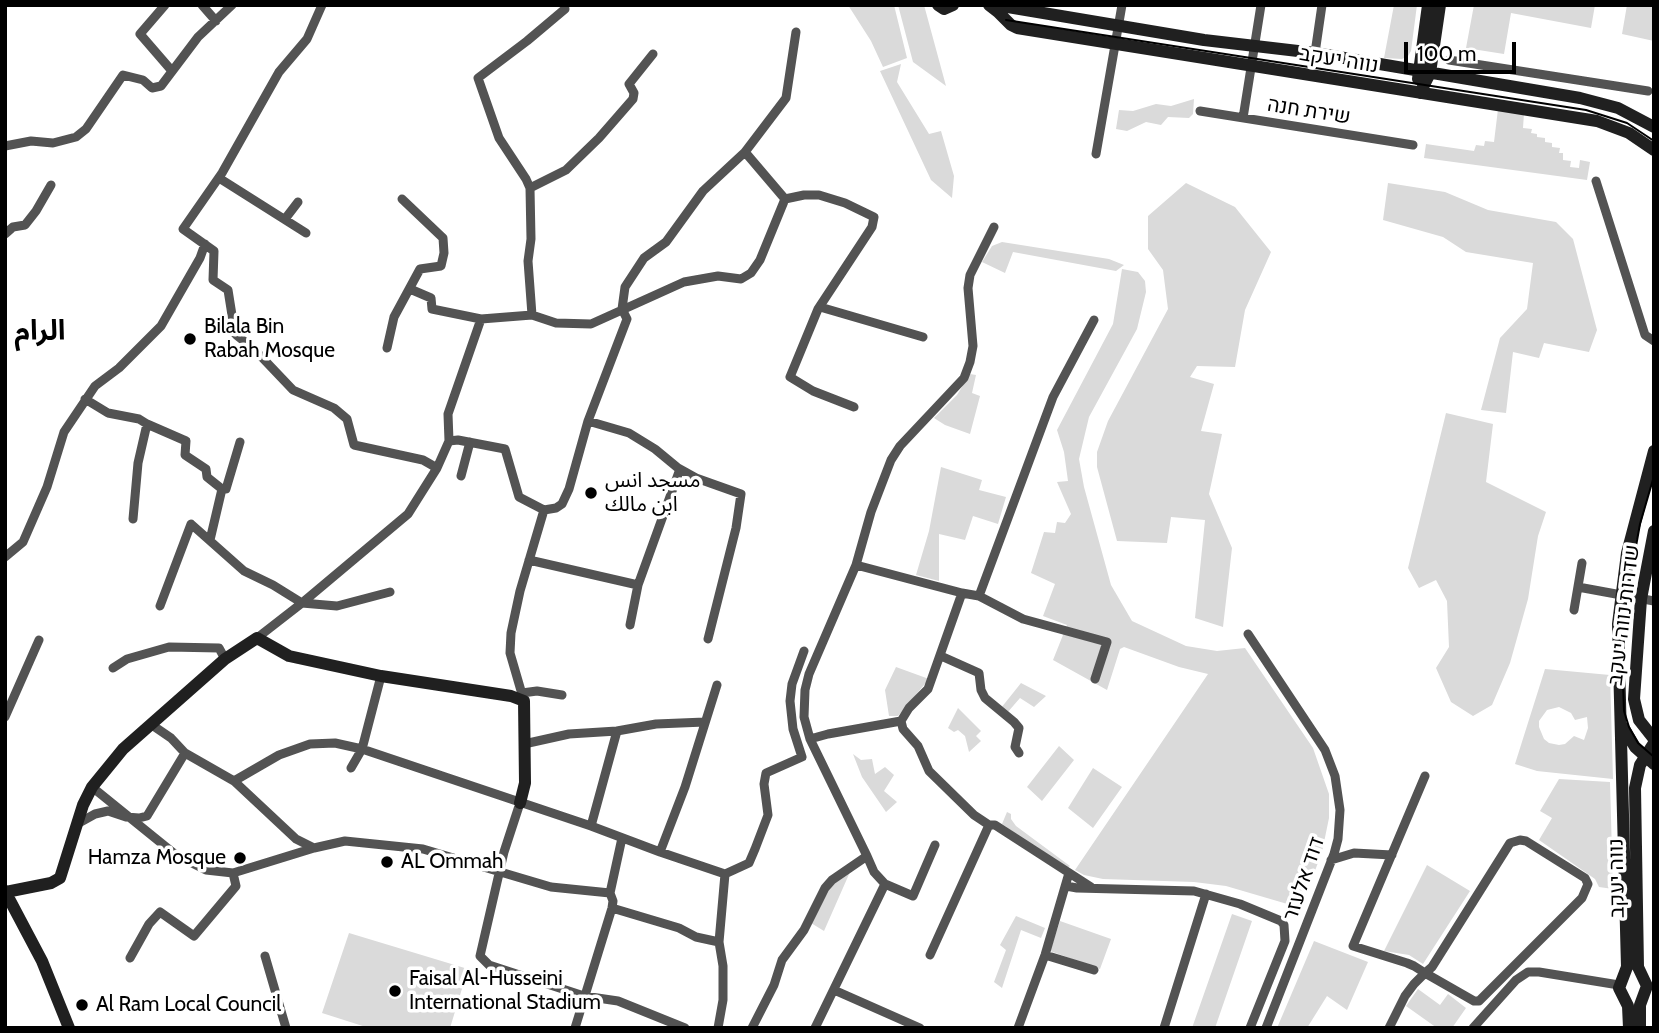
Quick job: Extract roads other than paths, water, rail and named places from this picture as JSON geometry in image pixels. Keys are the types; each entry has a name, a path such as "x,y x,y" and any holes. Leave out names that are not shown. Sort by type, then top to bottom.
{"street":[{"path":"165,5 141,34 172,71"},
{"path":"202,5 216,21"},
{"path":"5,146 31,141 53,144 76,137 86,129 123,75 144,80 152,88 161,86 198,37 232,5"},
{"path":"322,5 307,39 279,72 219,178 183,229 214,251 213,280 228,290 234,334 254,349 293,390 334,408 346,419 354,445 423,460 437,468"},
{"path":"937,5 944,9 953,5"},
{"path":"989,5 1013,27 1251,66"},
{"path":"996,5 1204,40 1254,45"},
{"path":"1096,154 1122,5"},
{"path":"1243,118 1261,5"},
{"path":"1322,5 1315,53 1601,102 1635,115 1654,127"},
{"path":"1424,72 1428,5"},
{"path":"1440,5 1420,93 1597,121 1629,133 1654,150"},
{"path":"532,315 528,261 531,239 530,188 499,138 478,78 565,9"},
{"path":"449,441 458,440 505,449 520,497 544,510 562,504 569,489 588,421 628,319 622,309 625,287 644,258 666,242 703,191 745,152 786,98 796,32"},
{"name":"נווה יעקב","path":"1254,45 1315,53"},
{"path":"530,188 566,170 599,138 633,99 634,93 629,84 653,54"},
{"path":"1449,60 1648,90"},
{"name":"נווה יעקב","path":"1251,66 1420,93"},
{"path":"1526,90 1529,72"},
{"name":"שירת חנה","path":"1200,111 1413,145"},
{"path":"745,152 785,199"},
{"path":"219,178 306,233"},
{"path":"1596,181 1645,335 1654,341"},
{"path":"5,234 13,227 25,225 51,185"},
{"path":"785,199 819,195 845,203 874,217 872,227 820,307 790,377 813,391 854,407"},
{"path":"387,348 394,317 420,269 441,267 443,238 402,199"},
{"path":"410,289 431,298 432,309 481,319 532,315 556,323 591,324 684,282 718,276 741,279 751,273 771,239 785,199"},
{"path":"285,219 298,202"},
{"path":"935,845 913,896 885,884 874,872 810,739 803,709 807,681 856,565 871,512 891,460 900,446 964,378 974,346 968,288 970,275 995,228"},
{"path":"5,557 23,542 47,487 64,432 95,386 119,368 161,326 200,258 205,244"},
{"path":"820,307 923,337"},
{"path":"69,1028 42,961 6,892 51,883 60,878 92,788 123,749 225,659 302,603 408,514 437,468 449,441 448,414 481,319"},
{"path":"979,596 1053,397 1094,320"},
{"path":"86,399 108,413 139,419 186,440 185,455 206,469 207,477 222,489"},
{"path":"588,421 629,433 696,478 741,494 736,528 708,639"},
{"path":"132,519 138,463 147,424"},
{"path":"222,489 226,489 240,442"},
{"path":"461,475 470,442"},
{"name":"שדרות נווה יעקב","path":"1623,797 1619,711 1620,595 1631,533 1654,451"},
{"path":"630,625 638,585 680,469"},
{"path":"210,540 222,489"},
{"path":"544,510 511,633 510,653 523,697 525,783 504,852 480,957 488,965 583,996 618,1001 685,1028"},
{"path":"160,606 191,524 244,571 302,603 337,606 390,592"},
{"name":"שדרות נווה יעקב","path":"1636,778 1648,760 1654,741 1639,720 1634,699 1648,600 1654,531"},
{"path":"529,559 638,585"},
{"path":"1574,610 1582,563"},
{"path":"856,565 979,596 1023,619 1107,642 1095,679"},
{"path":"1578,587 1648,600"},
{"path":"962,593 928,689 909,708 901,721 903,729 918,746 929,771 974,815 989,825 995,825 1091,887"},
{"name":"דוד אלעזר","path":"1248,634 1329,759 1335,776 1340,810 1338,839 1331,860 1266,1028"},
{"path":"257,638 289,656 381,676 511,696 523,697 537,691 562,695"},
{"path":"5,717 39,640"},
{"path":"113,668 127,659 169,647 219,648 225,659"},
{"path":"234,781 279,755 310,744 335,743 362,749 725,874 749,863 752,856 768,815 764,784 766,773 802,757 793,729 790,701 792,684 804,651"},
{"path":"941,656 979,673 985,698 1019,728 1016,748 1019,753"},
{"path":"351,768 352,762 362,749 381,676"},
{"path":"660,852 675,818 717,685"},
{"name":"שדרות נווה יעקב","path":"1619,711 1627,734 1648,760"},
{"path":"810,739 901,721"},
{"path":"524,744 569,734 617,731 666,723 705,722"},
{"path":"152,725 171,738 185,753 234,781 296,839 314,848"},
{"path":"591,826 617,731"},
{"path":"77,824 95,814 108,811 126,817 147,816 185,753"},
{"name":"שדרות נווה יעקב","path":"1623,797 1628,772 1648,760"},
{"path":"1389,1028 1405,996 1425,973 1432,967 1510,843 1527,841 1586,878 1588,884 1582,898 1479,1001 1474,1001 1425,973 1407,963 1353,946 1425,776"},
{"name":"נווה יעקב","path":"1636,778 1634,814 1638,967 1646,988"},
{"path":"92,788 176,855 206,870 233,873 345,841 423,849 551,887 610,892"},
{"name":"נווה יעקב","path":"1622,980 1628,967 1623,797"},
{"path":"930,955 989,825"},
{"path":"575,1028 612,908 610,892 622,838"},
{"path":"1331,860 1354,853 1392,855"},
{"path":"752,1028 774,985 782,960 804,930 825,888 832,880 867,856"},
{"path":"130,958 149,924 160,912 194,936 236,886 233,873"},
{"path":"1018,1028 1045,955 1069,873"},
{"path":"718,1028 723,1000 723,966 719,942 725,874"},
{"path":"815,1028 885,884"},
{"path":"1066,886 1194,891 1240,904 1281,921 1284,925 1285,941 1250,1028"},
{"path":"1164,1028 1206,894"},
{"path":"612,908 679,928 696,937 719,942"},
{"path":"1045,955 1094,970"},
{"path":"265,956 286,1028"},
{"path":"1473,1028 1516,980 1528,972 1622,980 1633,973 1646,988"},
{"path":"1622,980 1620,994 1632,1002 1646,988"},
{"path":"1640,1028 1639,1007 1646,988"},
{"path":"834,990 920,1028"},
{"path":"1625,999 1629,1028"}],"tram line":[{"path":"1006,20 1586,110 1627,123 1654,141"},
{"path":"1654,476 1640,524 1627,596 1623,683 1624,711 1629,727 1638,743 1654,757"}],"place":[{"name":"Bilala Bin Rabah Mosque","path":"190,339"},
{"name":"مسجد انس ابن مالك","path":"591,493"},
{"name":"Hamza Mosque","path":"240,858"},
{"name":"AL Ommah","path":"387,862"},
{"name":"Faisal Al-Husseini International Stadium","path":"395,991"},
{"name":"Al Ram Local Council","path":"82,1005"}],"district":[{"name":"الرام","path":"40,332"}]}
